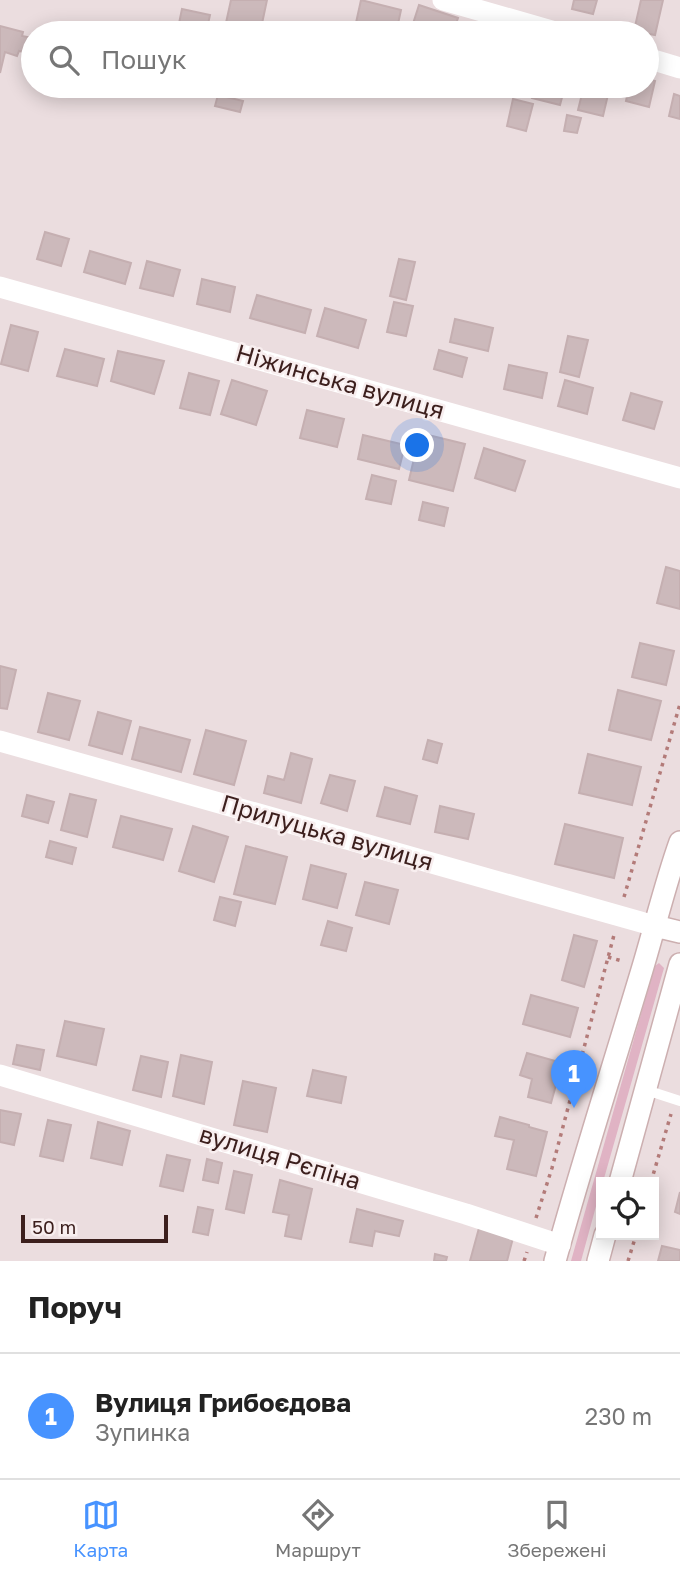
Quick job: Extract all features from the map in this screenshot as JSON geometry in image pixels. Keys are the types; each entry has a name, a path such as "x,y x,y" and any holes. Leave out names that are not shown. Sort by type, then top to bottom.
{"street":[{"path":"443,0 517,21"},
{"path":"659,62 680,68"},
{"name":"Ніжинська вулиця","path":"0,287 680,478"},
{"name":"Прилуцька вулиця","path":"0,741 680,933"},
{"path":"557,1253 680,842"},
{"path":"621,1177 680,964"},
{"name":"вулиця Рєпіна","path":"0,1075 466,1214 531,1236 557,1253"},
{"path":"598,1261 604,1240"}],"lane":[{"path":"646,1090 678,1100"}],"path":[{"path":"524,1261 680,704"},
{"path":"608,957 622,961"},
{"path":"653,1177 678,1100"},
{"path":"628,1261 634,1240"}],"shaded area":[{"path":"659,963 664,968 604,1177 596,1177 596,1206 581,1261 571,1261 655,966"}],"building":[{"path":"231,0 267,0 263,21 226,21"},
{"path":"361,0 401,10 399,21 356,21"},
{"path":"574,0 597,0 593,14 572,9"},
{"path":"641,0 663,0 658,21 636,21"},
{"path":"419,5 458,18 457,21 414,21"},
{"path":"182,9 210,15 209,21 180,21"},
{"path":"0,26 21,31 21,51 17,56 5,52 0,73"},
{"path":"674,94 680,96 680,119 669,116"},
{"path":"217,98 243,101 240,112 215,106"},
{"path":"532,98 562,98 560,105"},
{"path":"581,98 607,98 603,116 578,110"},
{"path":"627,98 651,98 649,107 626,101"},
{"path":"513,99 533,104 526,131 507,126"},
{"path":"567,115 581,118 577,133 564,131"},
{"path":"45,232 69,239 61,266 37,259"},
{"path":"90,251 131,263 125,284 84,272"},
{"path":"399,259 415,262 406,300 390,296"},
{"path":"147,261 180,270 173,296 140,288"},
{"path":"202,279 235,287 230,312 197,304"},
{"path":"257,295 311,310 305,333 250,318"},
{"path":"394,302 413,306 406,336 387,332"},
{"path":"325,308 366,320 358,348 317,336"},
{"path":"455,319 493,328 488,351 450,342"},
{"path":"11,325 38,332 28,371 1,364"},
{"path":"568,336 588,340 579,377 560,372"},
{"path":"65,349 104,359 97,386 57,376"},
{"path":"439,350 467,358 462,377 434,369"},
{"path":"118,351 164,361 154,394 111,381"},
{"path":"509,365 547,373 542,398 504,389"},
{"path":"189,373 219,381 210,415 180,408"},
{"path":"232,380 267,391 256,425 221,414"},
{"path":"565,380 593,388 587,414 558,406"},
{"path":"631,393 662,402 654,429 623,420"},
{"path":"307,410 344,419 337,447 300,438"},
{"path":"420,433 465,444 453,491 409,480"},
{"path":"363,435 405,445 399,469 358,459"},
{"path":"484,448 525,461 515,491 475,478"},
{"path":"372,475 396,481 391,504 366,499"},
{"path":"423,502 448,508 444,526 419,520"},
{"path":"666,567 680,571 680,609 657,603"},
{"path":"640,643 674,651 666,685 632,677"},
{"path":"0,666 16,670 7,709 0,708"},
{"path":"618,690 661,701 651,740 609,730"},
{"path":"48,693 80,701 69,740 38,732"},
{"path":"98,712 131,721 122,754 89,745"},
{"path":"140,727 190,740 181,772 132,759"},
{"path":"206,730 246,741 234,785 194,774"},
{"path":"428,740 442,744 437,763 423,759"},
{"path":"291,753 312,759 301,803 264,793 268,776 284,780"},
{"path":"588,754 641,767 632,805 579,793"},
{"path":"330,775 355,781 347,811 321,803"},
{"path":"385,787 417,796 410,824 377,816"},
{"path":"70,794 96,800 87,837 61,830"},
{"path":"27,795 54,802 48,823 22,816"},
{"path":"440,806 474,814 468,839 435,832"},
{"path":"121,816 172,829 163,860 113,847"},
{"path":"565,824 623,838 614,878 555,864"},
{"path":"193,826 228,837 214,882 179,871"},
{"path":"50,841 76,848 72,864 46,857"},
{"path":"246,846 287,857 275,904 234,894"},
{"path":"311,865 346,874 337,908 303,899"},
{"path":"365,882 398,890 389,924 356,915"},
{"path":"220,897 241,902 235,926 214,920"},
{"path":"328,921 352,928 346,951 321,945"},
{"path":"574,935 597,941 584,987 562,980"},
{"path":"531,995 578,1008 570,1037 523,1024"},
{"path":"65,1021 104,1029 96,1065 57,1056"},
{"path":"17,1045 44,1050 40,1070 13,1064"},
{"path":"527,1053 562,1063 551,1103 528,1097 532,1079 520,1075"},
{"path":"181,1055 212,1062 204,1104 173,1096"},
{"path":"141,1056 168,1062 161,1097 133,1090"},
{"path":"313,1070 346,1077 341,1103 307,1096"},
{"path":"243,1081 276,1088 267,1132 234,1125"},
{"path":"0,1110 21,1114 14,1145 0,1142"},
{"path":"500,1117 547,1132 536,1176 507,1169 514,1140 495,1136"},
{"path":"48,1120 71,1125 63,1161 40,1156"},
{"path":"98,1122 130,1131 122,1165 91,1158"},
{"path":"167,1155 190,1160 183,1191 160,1186"},
{"path":"207,1159 222,1163 218,1183 203,1180"},
{"path":"234,1171 252,1175 244,1213 226,1209"},
{"path":"280,1180 312,1189 301,1239 285,1236 289,1215 273,1212"},
{"path":"680,1192 680,1214 675,1212"},
{"path":"198,1207 213,1210 208,1235 193,1232"},
{"path":"357,1209 403,1221 399,1236 375,1231 372,1246 350,1242"},
{"path":"479,1228 513,1238 507,1261 470,1261"},
{"path":"662,1246 680,1250 680,1261 658,1261"},
{"path":"435,1254 447,1257 446,1261 434,1261"}],"place":[{"name":"Вулиця Грибоєдова","path":"574,1108"}]}
